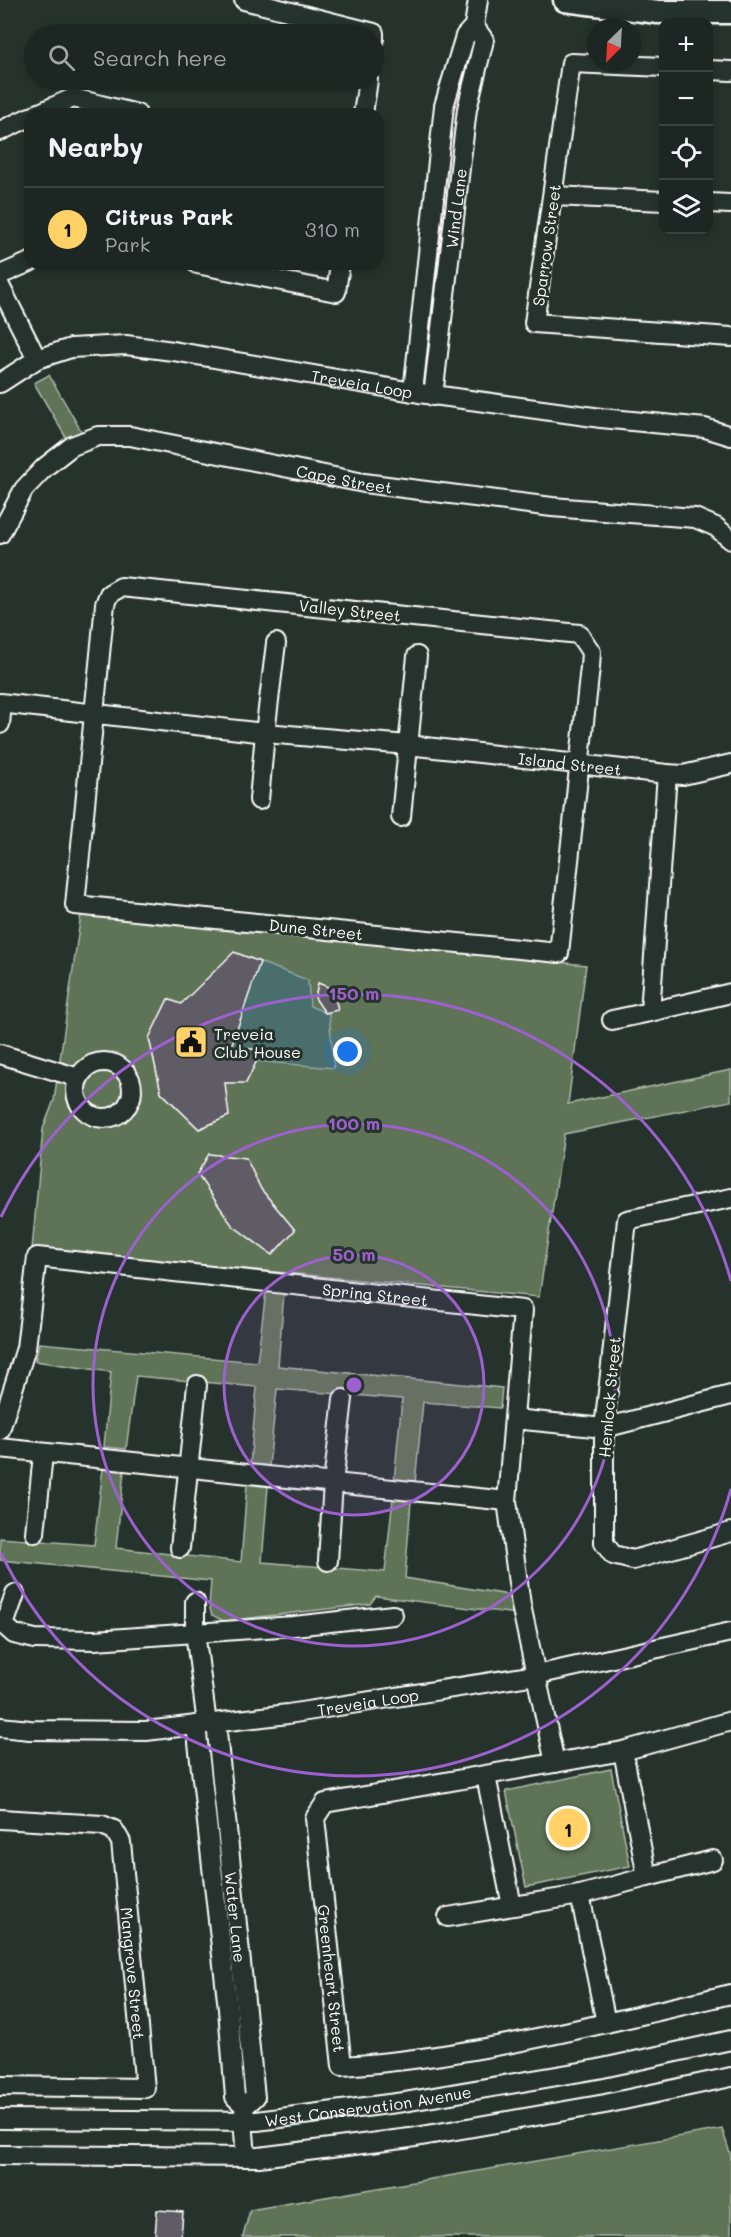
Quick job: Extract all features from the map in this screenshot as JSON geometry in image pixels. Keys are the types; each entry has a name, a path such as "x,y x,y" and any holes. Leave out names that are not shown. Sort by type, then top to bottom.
{"street":[{"path":"244,0 339,24"},
{"name":"Wind Lane","path":"412,392 444,106 465,36 474,26 478,0"},
{"path":"565,0 658,12 731,12"},
{"name":"Wind Lane","path":"433,396 466,109 484,40 474,26"},
{"name":"Sparrow Street","path":"659,67 571,63 534,323 731,337"},
{"path":"713,70 731,71"},
{"path":"364,108 367,90"},
{"path":"51,108 72,98 113,108"},
{"path":"0,131 24,120"},
{"path":"553,196 659,201"},
{"path":"713,203 731,204"},
{"path":"0,275 24,265"},
{"path":"227,270 336,292 339,270"},
{"path":"0,286 37,359"},
{"name":"Treveia Loop","path":"0,383 37,359 71,348 126,345 433,396 601,418 705,428 731,436"},
{"name":"Cape Street","path":"0,534 24,489 45,466 72,446 98,436 130,436 364,483 552,507 695,518 716,527 731,540"},
{"name":"Valley Street","path":"95,714 105,604 109,594 121,587 496,625 579,634 591,652 580,765"},
{"path":"259,800 276,643"},
{"path":"401,817 417,656"},
{"path":"0,724 1,703"},
{"name":"Island Street","path":"1,703 265,733 408,745 667,774 682,775 731,764"},
{"name":"Dune Street","path":"95,714 75,905 559,954 580,765"},
{"path":"650,1012 667,774"},
{"path":"612,1020 731,993"},
{"path":"0,1054 78,1084 0,1067"},
{"name":"Hemlock Street","path":"731,1197 627,1220 604,1428 604,1543 613,1555 633,1560 731,1532"},
{"name":"Spring Street","path":"0,1429 26,1348 37,1257 523,1310 507,1501 521,1605 536,1675"},
{"path":"180,1548 197,1385"},
{"path":"514,1419 604,1428 731,1395"},
{"path":"328,1561 333,1483 344,1399"},
{"path":"0,1448 507,1501"},
{"path":"35,1533 43,1454"},
{"path":"15,1594 4,1625 14,1634 35,1639 95,1640 294,1626 393,1615"},
{"path":"195,1602 195,1632 206,1724"},
{"name":"Treveia Loop","path":"0,1727 30,1730 146,1731 206,1724 477,1686 731,1632"},
{"path":"536,1675 555,1763"},
{"name":"Greenheart Street","path":"731,1721 623,1751 325,1803 315,1818 342,2066 385,2064 504,2044 731,1994"},
{"name":"Water Lane","path":"206,1724 255,2097 244,2113 246,2157"},
{"path":"623,1751 647,1877"},
{"path":"486,1776 512,1906"},
{"name":"Mangrove Street","path":"0,1819 102,1825 114,1830 121,1842 145,2088 0,2086"},
{"path":"448,1917 580,1895 713,1860"},
{"path":"580,1895 606,2023"},
{"name":"West Conservation Avenue","path":"0,2119 244,2113 257,2121 404,2102 598,2069 731,2040"},
{"path":"0,2156 259,2157 410,2138 606,2104 731,2077"}],"green space":[{"path":"49,375 84,436 68,441 34,383"},
{"path":"81,914 586,965 568,1104 731,1070 731,1101 564,1134 539,1297 32,1249 43,1129 54,1100"},
{"path":"266,1291 284,1293 278,1366 502,1388 500,1408 423,1402 415,1483 394,1481 402,1399 277,1389 269,1466 250,1465 257,1387 136,1376 126,1449 104,1447 111,1372 35,1361 39,1343 257,1362"},
{"path":"103,1468 124,1471 116,1548 241,1562 247,1484 268,1486 262,1562 385,1572 393,1498 411,1501 405,1578 515,1596 517,1614 376,1596 370,1604 224,1621 212,1615 209,1606 211,1581 0,1560 0,1538 94,1545"},
{"path":"611,1769 630,1866 526,1887 506,1791"},
{"path":"722,2129 731,2156 731,2237 243,2237 250,2210"}],"water":[{"path":"251,959 308,980 310,1006 329,1014 334,1068 254,1061 221,1048"}],"building":[{"name":"Treveia Club House","path":"234,952 260,962 231,1047 262,1050 246,1083 225,1083 229,1116 199,1129 161,1092 149,1038 168,999 181,1004"},
{"path":"318,983 333,989 338,1010 325,1013 315,998"},
{"path":"209,1154 246,1158 261,1189 295,1230 272,1255 232,1225 197,1174"},
{"path":"157,2210 183,2212 181,2237 155,2237"}],"place":[{"name":"Treveia Club House","path":"191,1042"},
{"name":"Citrus Park","path":"568,1828"}]}
